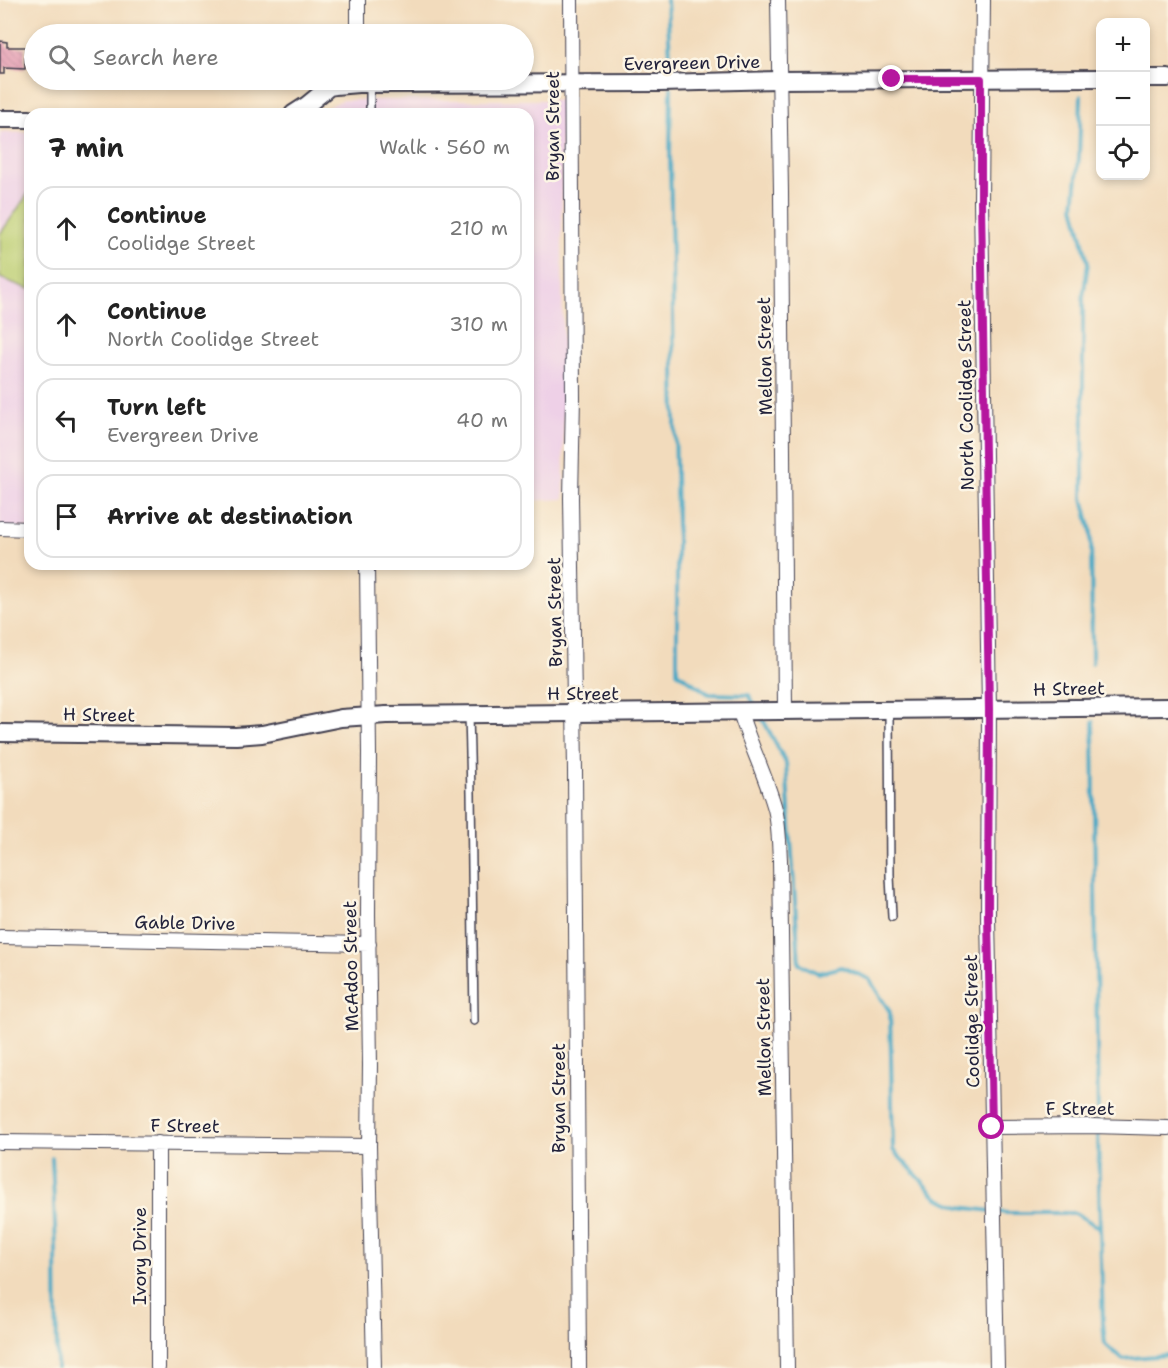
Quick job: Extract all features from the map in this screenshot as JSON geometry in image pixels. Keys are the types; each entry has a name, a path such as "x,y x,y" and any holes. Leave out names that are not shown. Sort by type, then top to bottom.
{"street":[{"path":"358,0 358,24"},
{"name":"Bryan Street","path":"571,0 572,498 579,1368"},
{"name":"Mellon Street","path":"778,0 780,711"},
{"name":"North Coolidge Street","path":"983,0 981,201 989,709"},
{"name":"Evergreen Drive","path":"534,84 1096,78"},
{"path":"1150,78 1168,78"},
{"name":"Evergreen Drive","path":"303,108 326,90"},
{"path":"0,119 24,119"},
{"path":"0,528 24,529"},
{"name":"McAdoo Street","path":"367,570 369,1146 374,1368"},
{"name":"H Street","path":"0,733 236,736 262,734 341,718 386,715 1168,707"},
{"name":"Coolidge Street","path":"989,709 988,918 998,1368"},
{"name":"Mellon Street","path":"745,712 748,736 770,794 778,823 787,1368"},
{"name":"Gable Drive","path":"0,937 369,945"},
{"name":"F Street","path":"992,1127 1168,1128"},
{"name":"F Street","path":"0,1142 369,1146"},
{"name":"Ivory Drive","path":"158,1143 158,1368"}],"lane":[{"path":"364,90 368,108"},
{"path":"889,711 892,916"},
{"path":"469,714 474,1021"}],"shaded area":[{"path":"342,100 561,100 564,499 534,501 534,108 328,107"},
{"path":"0,132 24,133 24,528 0,528"}],"green space":[{"path":"24,200 24,287 0,278 0,234"}],"building":[{"path":"0,41 7,42 7,47 24,47 24,69 4,68 4,74 0,74"}],"waterway":[{"path":"667,0 671,77"},
{"path":"671,88 677,672 709,694 749,695 756,707"},
{"path":"1081,96 1079,157 1074,206 1088,263 1083,297 1083,498 1091,531 1092,663"},
{"path":"761,716 786,763 799,964 818,973 842,967 869,979 890,1012 893,1150 938,1198 960,1207 1007,1213 1075,1213 1100,1228 1105,1344 1122,1359 1168,1355"},
{"path":"1093,722 1098,1123"},
{"path":"1098,1130 1100,1228"},
{"path":"52,1158 56,1248 57,1368"}],"route":[{"path":"892,79 981,79 983,395 988,588 988,918 992,1127"}]}
